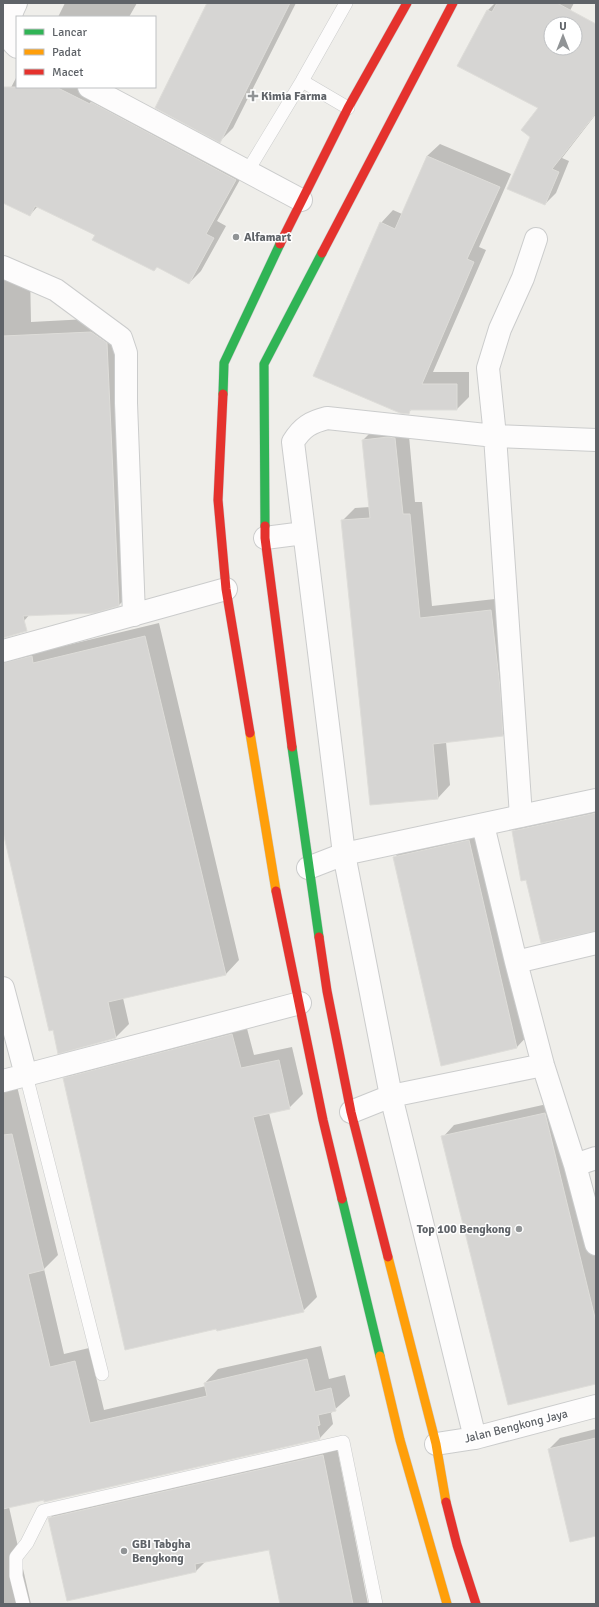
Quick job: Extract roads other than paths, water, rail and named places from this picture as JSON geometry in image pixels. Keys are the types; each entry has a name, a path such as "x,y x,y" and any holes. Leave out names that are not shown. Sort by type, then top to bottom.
{"main road":[{"path":"407,3 348,108 301,200 224,363 218,500 226,589 274,880 323,1120 398,1432 426,1528 439,1580 448,1604"},
{"path":"453,3 264,364 265,538 308,868 327,991 351,1112 436,1444 440,1475 476,1604"}],"street":[{"path":"16,3 8,26 12,42 16,46"},
{"path":"91,88 301,200"},
{"path":"521,816 495,436 488,368 500,329 523,278 536,239"},
{"path":"3,267 56,290 121,338 126,353 126,403 134,615"},
{"path":"475,1438 391,1096 344,854 293,442 298,433 311,422 327,418 495,436 596,440"},
{"path":"265,538 304,533"},
{"path":"3,651 226,589"},
{"path":"308,868 344,854 596,800"},
{"path":"483,825 516,962 543,1065 575,1165 596,1244"},
{"path":"516,962 596,943"},
{"path":"3,988 26,1075"},
{"path":"3,1081 300,1003"},
{"path":"351,1112 391,1096 543,1065"},
{"path":"575,1165 596,1158"},
{"name":"Jalan Bengkong Jaya","path":"436,1444 475,1438 596,1406"}],"lane":[{"path":"247,172 302,81 346,3"},
{"path":"302,81 348,108"},
{"path":"26,1075 102,1374"},
{"path":"23,1604 16,1576 16,1557 27,1543 44,1511 343,1442 376,1604"}],"place":[{"name":"Kimia Farma","path":"253,96"},
{"name":"Alfamart","path":"236,237"},
{"name":"Top 100 Bengkong","path":"519,1229"},
{"name":"GBI Tabgha Bengkong","path":"124,1551"}]}
